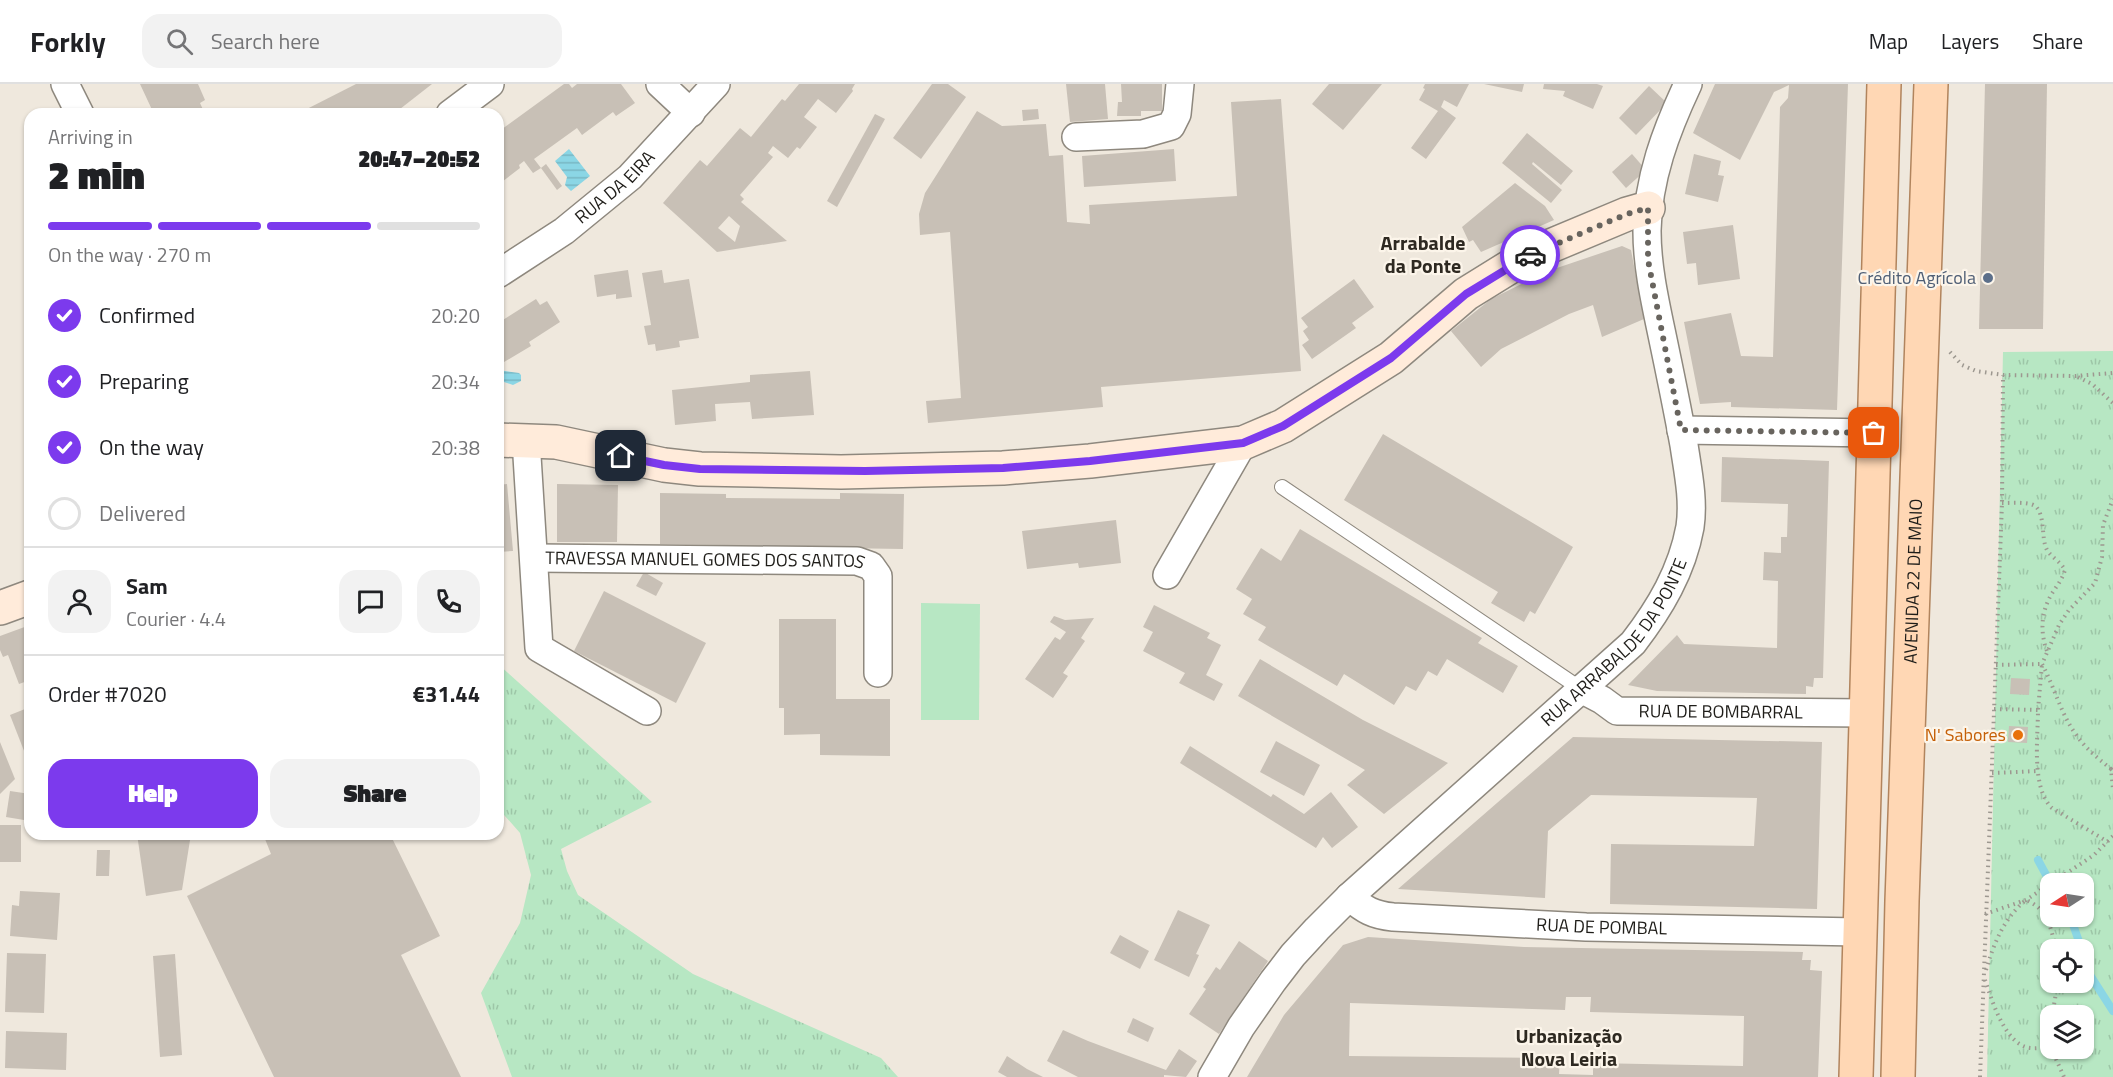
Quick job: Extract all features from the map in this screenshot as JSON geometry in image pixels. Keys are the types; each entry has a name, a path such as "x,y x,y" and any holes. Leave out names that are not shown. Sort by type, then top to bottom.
{"main road":[{"path":"1856,1077 1884,84"},
{"name":"AVENIDA 22 DE MAIO","path":"1898,1077 1931,84"},
{"path":"512,440 556,442 664,465 700,469 841,472 1003,468 1090,461 1243,443 1283,426 1391,358 1466,294 1529,255 1648,208"},
{"path":"0,608 24,599"}],"street":[{"path":"65,84 77,108"},
{"path":"458,108 490,84"},
{"path":"660,84 691,113"},
{"name":"RUA DA EIRA","path":"504,270 564,231 630,177 716,84"},
{"path":"1076,137 1143,135 1171,126 1177,114 1180,84"},
{"name":"RUA ARRABALDE DA PONTE","path":"1212,1077 1241,1027 1293,955 1349,897 1633,643 1664,599 1676,575 1690,525 1691,498 1681,430 1648,260 1648,208 1661,148 1673,115 1689,84"},
{"path":"1681,430 1874,433"},
{"path":"512,440 535,558 539,648 646,711"},
{"path":"1167,575 1243,443"},
{"name":"TRAVESSA MANUEL GOMES DOS SANTOS","path":"535,558 857,561 871,566 878,576 878,673"},
{"name":"RUA DE BOMBARRAL","path":"1581,689 1617,711 1866,713"},
{"name":"RUA DE POMBAL","path":"1349,897 1365,910 1379,916 1393,917 1586,927 1859,932"}],"lane":[{"path":"1282,487 1581,689"}],"path":[{"path":"1948,346 1962,365 1976,371 2003,375 2113,373"},
{"path":"1980,1077 2002,503 2003,375"},
{"path":"2075,375 2092,384 2113,403"},
{"path":"2108,842 2046,802 2042,794 2038,771 2038,710 2042,664 2069,610 2095,583 2102,557 2103,525 2113,499"},
{"path":"2002,503 2029,504 2040,510 2043,542 2047,551 2066,570 2050,596 2044,613 2043,638 2048,652"},
{"path":"1996,665 2042,664"},
{"path":"2042,664 2078,737 2112,770 2113,789"},
{"path":"1994,709 2038,710"},
{"path":"1992,773 2038,771"},
{"path":"2040,1047 2029,1048 2012,1037 1999,1016 1984,976 1991,952 2015,909 2094,855 2113,836"},
{"path":"1985,914 2026,900 2038,905 2046,915 2053,939"},
{"path":"2056,1059 2064,1077"}],"green space":[{"path":"2113,351 2113,1077 1987,1077 2003,352"},
{"path":"921,603 980,604 979,720 921,720"},
{"path":"504,669 652,802 561,849 567,871 578,895 693,974 881,1058 898,1077 512,1077 481,993 520,923 531,875 520,833 504,815"}],"water":[{"path":"569,149 590,176 571,191 565,185 567,177 555,161"},
{"path":"504,371 521,375 521,381 513,385 504,382"}],"building":[{"path":"140,84 198,84 205,100 200,103 202,108 151,108"},
{"path":"356,84 432,84 401,108 309,108"},
{"path":"564,84 569,84 572,88 577,84 621,84 635,103 616,116 613,112 582,135 577,128 534,159 541,168 533,173 524,161 519,165 520,168 504,180 504,128"},
{"path":"799,84 855,84 853,91 836,113 818,99 804,117 817,127 800,149 797,147 788,158 773,146 768,153 773,157 740,195 744,199 741,202 787,241 717,252 663,203 700,160 707,166 740,128 751,137 782,99 785,101","holes":["729,216 740,226 735,242 718,228"]},
{"path":"932,84 948,84 966,97 921,159 893,138"},
{"path":"1066,84 1105,84 1108,119 1070,122"},
{"path":"1121,84 1162,84 1162,111 1141,111 1141,116 1117,116 1118,102 1122,102"},
{"path":"1329,84 1382,84 1343,130 1312,104"},
{"path":"1425,84 1469,84 1457,107 1444,100 1441,107 1456,118 1426,159 1411,148 1438,111 1419,100"},
{"path":"1484,84 1524,84 1522,92"},
{"path":"1544,84 1603,86 1593,109 1563,96 1565,91 1543,89"},
{"path":"1715,84 1848,84 1837,410 1731,407 1731,402 1700,404 1684,322 1731,313 1741,356 1773,357 1780,107 1788,98 1789,85 1774,92 1740,160 1693,133"},
{"path":"1985,84 2047,84 2043,329 1979,329"},
{"path":"1649,86 1667,103 1636,135 1619,118"},
{"path":"1281,99 1301,371 1101,387 1103,407 928,423 926,401 961,398 950,232 920,235 919,214 925,193 977,111 1002,126 1046,124 1049,156 1063,155 1067,222 1090,224 1089,205 1237,196 1231,102"},
{"path":"1038,109 1039,119 1023,121 1022,110"},
{"path":"875,114 885,119 837,207 827,201"},
{"path":"1527,133 1573,171 1561,185 1533,162 1532,164 1562,190 1551,203 1502,163"},
{"path":"1174,149 1176,181 1084,187 1082,156"},
{"path":"1632,154 1646,170 1626,188 1612,172"},
{"path":"1694,154 1721,161 1718,175 1724,176 1718,202 1685,194"},
{"path":"546,164 562,186 557,190 541,168"},
{"path":"1515,183 1545,206 1554,220 1481,252 1473,240 1469,242 1462,227"},
{"path":"1733,225 1740,279 1698,285 1696,263 1687,264 1683,232"},
{"path":"1622,246 1631,250 1644,319 1602,337 1593,305 1569,314 1501,349 1481,367 1451,331 1491,299 1548,271"},
{"path":"628,270 632,297 616,299 616,294 597,297 594,275"},
{"path":"662,270 664,283 689,279 699,338 679,341 680,347 656,351 655,344 648,345 644,326 651,325 642,273"},
{"path":"1354,279 1374,307 1352,323 1356,328 1312,359 1302,345 1309,340 1303,331 1308,327 1301,318"},
{"path":"536,299 540,305 547,301 560,322 529,342 531,346 504,362 504,319"},
{"path":"810,371 814,415 752,419 750,402 715,404 716,421 675,425 672,390 750,382 750,375"},
{"path":"1383,434 1573,547 1535,614 1530,611 1524,622 1491,603 1498,592 1344,500"},
{"path":"1722,457 1829,461 1823,678 1814,678 1813,687 1806,686 1806,694 1657,691 1628,685 1677,635 1684,644 1777,648 1778,581 1763,580 1764,552 1781,553 1781,537 1787,537 1788,504 1721,502"},
{"path":"504,484 507,484 513,551 504,552"},
{"path":"557,484 618,485 617,542 557,542"},
{"path":"660,493 726,494 726,498 840,499 840,493 904,494 903,549 840,548 725,552 725,545 660,544"},
{"path":"1116,520 1121,563 1079,568 1078,563 1027,569 1022,531"},
{"path":"1300,529 1482,638 1478,643 1518,666 1503,693 1447,659 1437,676 1428,671 1416,691 1406,686 1394,705 1344,674 1337,686 1258,640 1266,627 1243,614 1252,599 1236,589 1261,548 1281,561"},
{"path":"644,572 663,583 656,596 636,586"},
{"path":"604,591 706,643 676,703 574,651"},
{"path":"1154,605 1210,633 1207,638 1221,645 1206,675 1223,684 1214,701 1179,683 1185,673 1143,651 1153,632 1143,627"},
{"path":"1054,616 1065,620 1094,618 1081,638 1085,641 1063,673 1068,676 1053,698 1025,679 1055,637 1060,640 1066,632 1050,622"},
{"path":"779,619 836,619 836,699 890,699 890,756 820,755 820,734 784,735 784,708 779,708"},
{"path":"24,627 24,682 19,684 8,655 3,657 0,650 0,636"},
{"path":"1260,659 1363,720 1448,763 1384,814 1347,785 1365,770 1238,696"},
{"path":"2011,678 2030,679 2029,695 2010,694"},
{"path":"24,709 24,751 10,715"},
{"name":"N' Sabores","path":"2009,726 2028,727 2027,743 2008,742"},
{"path":"1573,737 1822,742 1817,909 1610,904 1611,844 1754,846 1757,798 1591,795 1548,831 1545,898 1398,889"},
{"path":"1276,741 1320,765 1304,796 1260,772"},
{"path":"0,742 15,779 0,794"},
{"path":"1190,746 1271,797 1273,794 1304,814 1331,792 1358,827 1332,848 1323,837 1316,848 1180,763"},
{"path":"10,791 24,793 24,820 6,817"},
{"path":"0,825 21,825 21,862 0,862"},
{"path":"138,840 190,840 182,890 146,896"},
{"path":"265,840 393,840 440,936 401,955 461,1077 274,1077 187,896 271,854"},
{"path":"97,850 110,850 109,876 96,876"},
{"path":"20,891 60,893 57,940 10,936 12,905 19,906"},
{"path":"1178,910 1210,925 1196,954 1199,955 1189,977 1154,960"},
{"path":"1120,935 1149,951 1140,969 1110,953"},
{"path":"1368,937 1524,947 1803,952 1802,960 1811,960 1810,970 1822,971 1818,1077 1247,1077 1284,1015 1343,945","holes":["1566,997 1591,997 1590,1012 1744,1016 1743,1066 1593,1063 1593,1075 1559,1074 1560,1058 1349,1056 1350,1003 1565,1010"]},
{"path":"1239,941 1268,961 1219,1034 1189,1014 1206,989 1203,987 1216,967 1220,970"},
{"path":"7,953 46,954 44,1013 5,1012"},
{"path":"175,954 182,1055 160,1057 153,956"},
{"path":"1133,1018 1154,1028 1148,1042 1127,1032"},
{"path":"1063,1030 1166,1070 1179,1049 1197,1061 1186,1077 1164,1075 1164,1077 1078,1077 1047,1061"},
{"path":"6,1031 67,1033 66,1070 5,1068"},
{"path":"1007,1056 1043,1077 1007,1077 998,1072"}],"waterway":[{"path":"2038,860 2045,873"},
{"path":"2074,927 2078,939"},
{"path":"2094,981 2113,1011"}],"way so far":[{"path":"1530,255 1627,214 1648,208 1648,260 1652,288 1681,430 1874,433"}],"place":[{"name":"Crédito Agrícola","path":"1988,278"},
{"name":"N' Sabores","path":"2018,735"}],"district":[{"name":"Arrabalde da Ponte","path":"1423,254"},
{"name":"Urbanização Nova Leiria","path":"1569,1048"}],"route":[{"path":"621,456 664,465 700,469 841,472 1003,468 1230,446 1261,437 1283,426 1391,358 1466,294 1530,255"}]}
